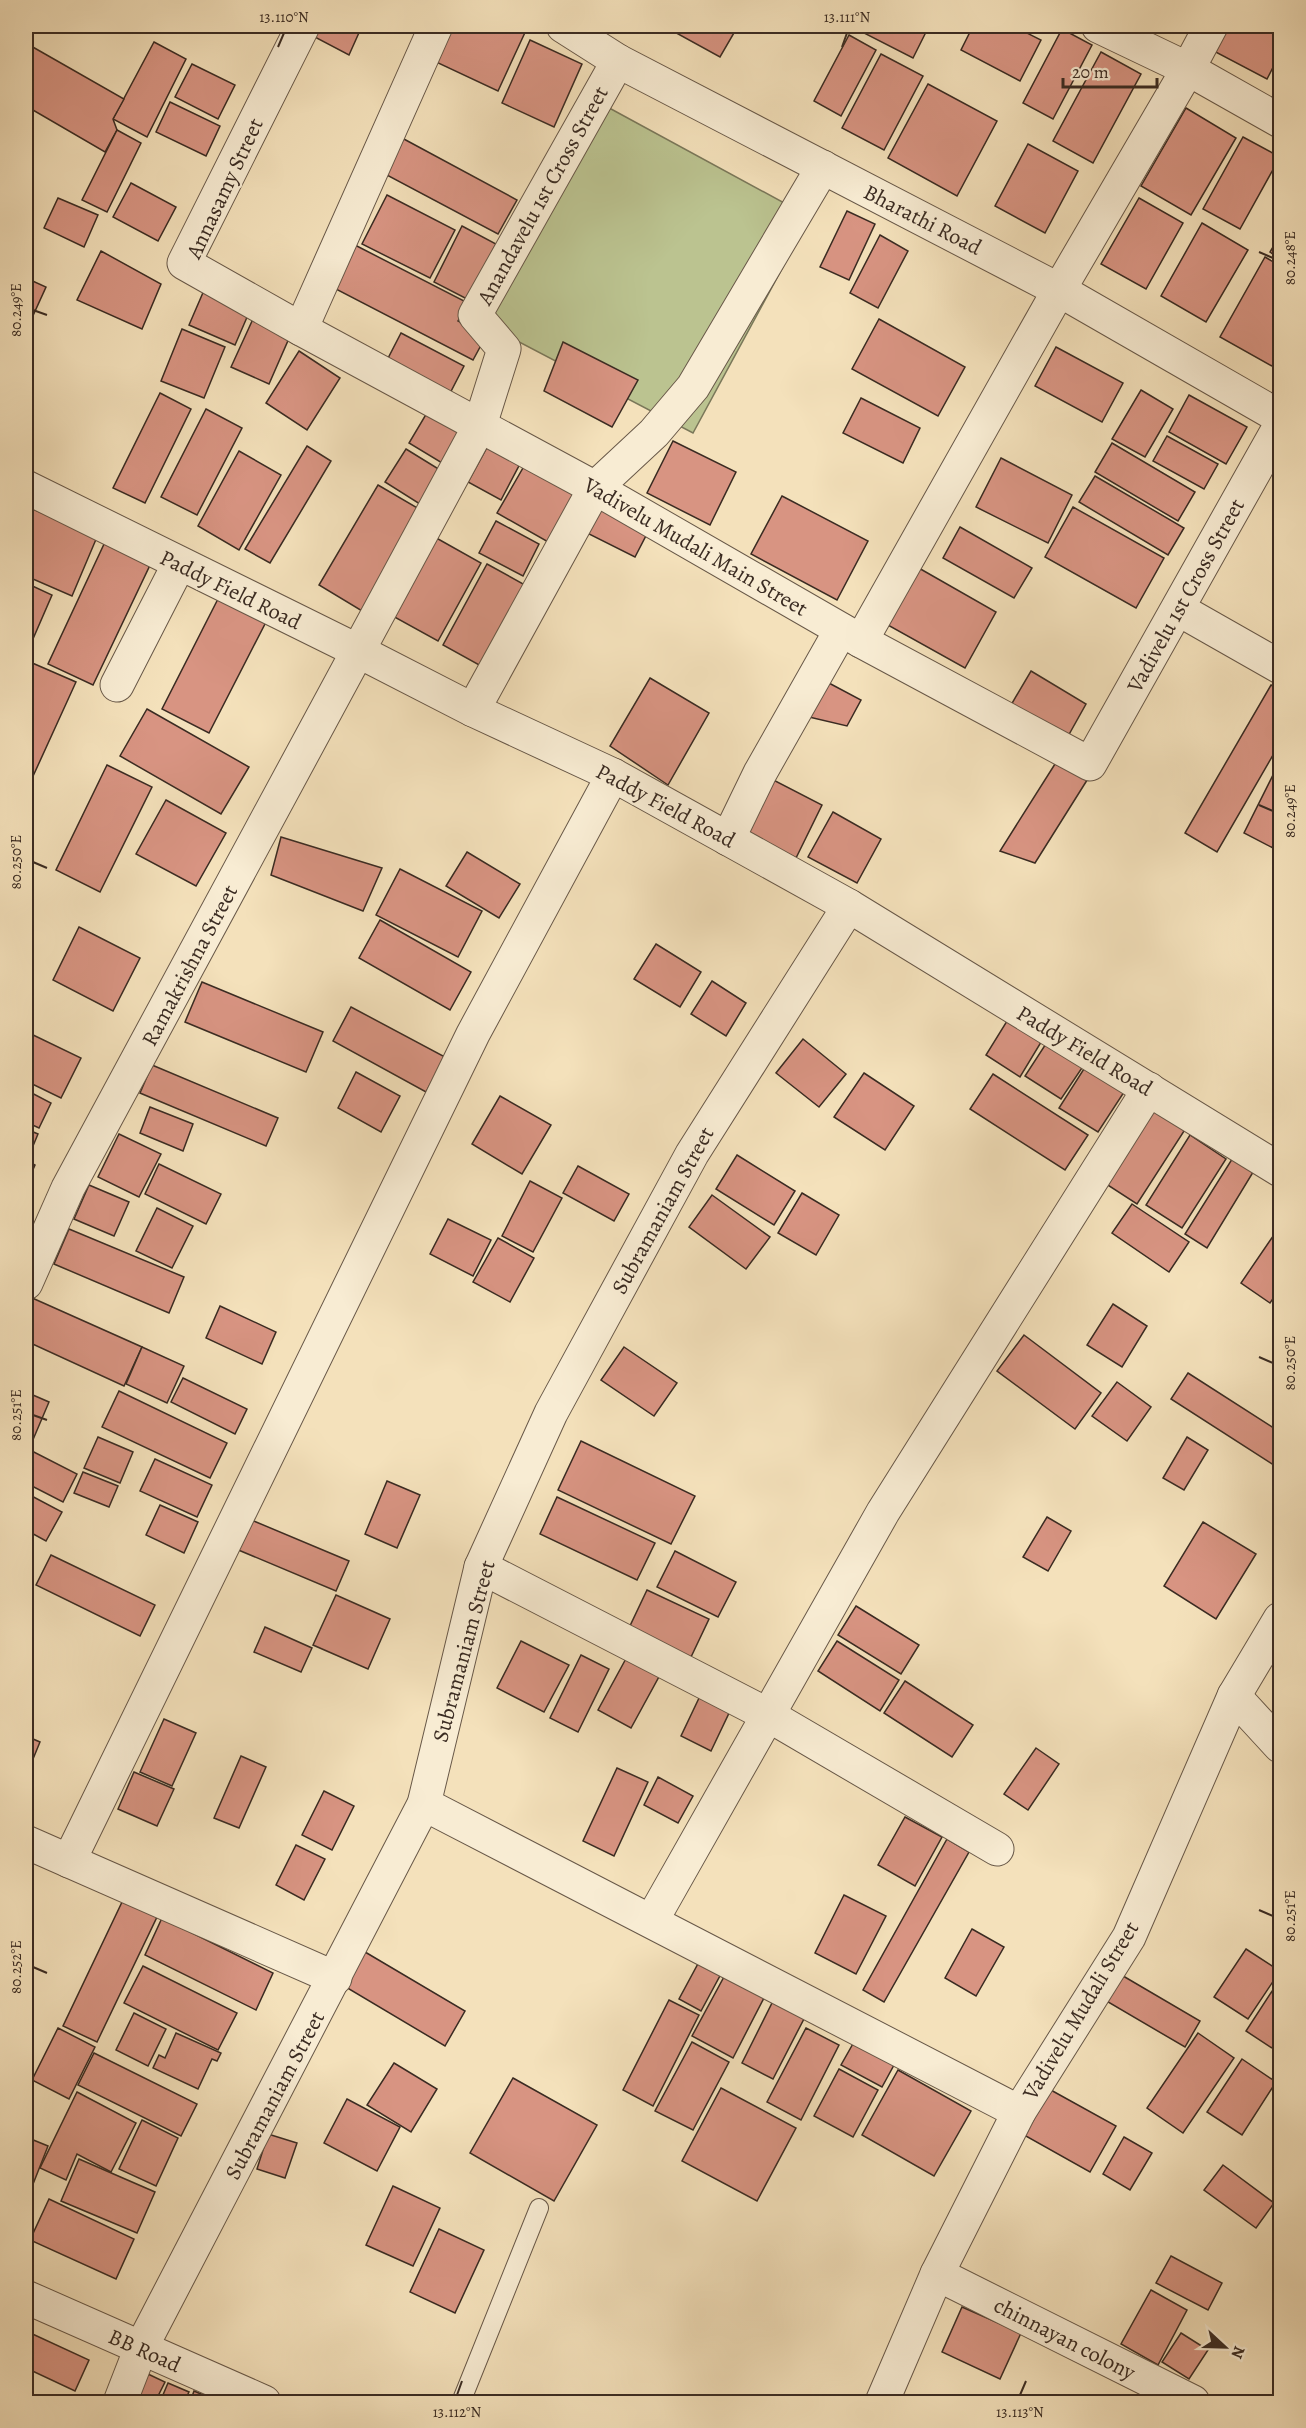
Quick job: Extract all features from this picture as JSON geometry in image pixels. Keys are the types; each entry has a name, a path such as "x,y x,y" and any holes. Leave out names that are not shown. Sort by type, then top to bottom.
{"street":[{"name":"Annasamy Street","path":"301,329 184,263 303,26"},
{"path":"301,329 436,26"},
{"path":"1098,26 1188,69 1281,121"},
{"path":"728,838 760,773 851,635 1059,290 1211,26"},
{"name":"Bharathi Road","path":"572,27 618,61 1059,290 1281,417"},
{"name":"Anandavelu 1st Cross Street","path":"480,425 504,349 475,315 618,61"},
{"path":"473,711 595,488 654,433 693,387 823,167"},
{"name":"Vadivelu Mudali Main Street","path":"301,329 595,488 851,635 1090,764"},
{"name":"Ramakrishna Street","path":"26,1282 68,1188 480,425"},
{"name":"Vadivelu 1st Cross Street","path":"1090,764 1281,426"},
{"name":"Paddy Field Road","path":"26,487 178,564 360,651 473,711 612,775 728,838 849,906 1281,1170"},
{"path":"117,685 178,564"},
{"path":"1178,609 1281,667"},
{"path":"69,1861 473,1034 612,775"},
{"name":"Subramaniam Street","path":"120,2403 141,2348 424,1804 481,1567 551,1413 692,1154 849,906"},
{"path":"652,1920 883,1512 1149,1089"},
{"path":"481,1567 768,1715 998,1849"},
{"name":"Vadivelu Mudali Street","path":"882,2403 937,2274 1018,2112 1129,1937 1234,1695 1281,1619"},
{"path":"1234,1695 1281,1746"},
{"path":"424,1804 652,1920 1018,2112"},
{"path":"26,1842 335,1978"},
{"name":"chinnayan colony","path":"937,2274 1193,2403"},
{"name":"BB Road","path":"26,2297 264,2403"}],"lane":[{"path":"461,2403 539,2208"}],"green space":[{"path":"589,97 810,217 693,433 479,321"}],"building":[{"path":"313,26 362,26 349,55 309,34"},
{"path":"453,26 528,26 498,91 436,62"},
{"path":"671,26 738,26 720,57 669,29"},
{"path":"865,26 929,26 913,58 862,32"},
{"path":"973,26 1013,26 1041,40 1020,81 961,50"},
{"path":"1220,26 1280,26 1280,54 1267,79 1208,48"},
{"path":"1062,29 1092,45 1053,119 1023,103"},
{"path":"849,35 876,50 841,116 814,101"},
{"path":"530,40 582,64 554,127 502,103"},
{"path":"154,42 186,59 147,137 113,119"},
{"path":"31,46 124,99 113,119 117,130 105,152 26,106 26,54"},
{"path":"1101,52 1141,74 1093,163 1053,141"},
{"path":"881,54 923,76 884,150 842,128"},
{"path":"192,64 235,85 218,119 175,97"},
{"path":"928,84 997,121 957,196 888,158"},
{"path":"170,102 220,126 206,156 156,132"},
{"path":"1186,108 1236,138 1191,215 1141,186"},
{"path":"117,130 141,143 107,212 82,200"},
{"path":"1243,137 1280,157 1240,229 1203,209"},
{"path":"402,138 517,200 498,234 383,173"},
{"path":"1028,144 1078,171 1045,233 995,206"},
{"path":"131,183 176,207 158,241 113,217"},
{"path":"387,195 455,230 430,278 362,244"},
{"path":"58,198 98,215 84,247 44,228"},
{"path":"1139,198 1183,223 1146,289 1101,264"},
{"path":"847,211 875,224 849,280 820,267"},
{"path":"1202,223 1248,250 1206,322 1161,296"},
{"path":"462,226 496,244 467,299 434,282"},
{"path":"880,235 908,251 878,308 850,293"},
{"path":"1280,235 1280,259 1270,252"},
{"path":"351,243 468,303 458,321 486,336 473,360 330,286"},
{"path":"101,251 161,284 142,329 77,300"},
{"path":"1265,257 1280,266 1279,370 1220,337"},
{"path":"26,278 46,287 26,331"},
{"path":"205,288 251,308 235,345 189,325"},
{"path":"253,319 290,336 269,384 231,367"},
{"path":"879,319 965,367 938,416 852,369"},
{"path":"182,329 225,347 204,398 161,381"},
{"path":"401,333 464,366 446,401 383,368"},
{"path":"563,342 638,380 612,427 544,391"},
{"path":"1056,347 1123,383 1102,422 1035,386"},
{"path":"299,351 340,378 307,430 266,403"},
{"path":"1141,390 1173,409 1145,457 1112,439"},
{"path":"160,393 191,409 145,503 113,488"},
{"path":"1189,395 1247,427 1226,464 1169,432"},
{"path":"861,398 920,428 903,463 843,433"},
{"path":"206,409 242,428 197,515 161,497"},
{"path":"428,411 466,434 447,466 409,443"},
{"path":"1167,436 1218,464 1204,489 1153,461"},
{"path":"673,441 736,472 710,525 647,493"},
{"path":"490,442 522,460 501,500 468,482"},
{"path":"1112,443 1195,492 1178,521 1095,472"},
{"path":"307,446 331,461 270,563 245,549"},
{"path":"406,449 445,473 423,506 385,482"},
{"path":"239,451 281,475 239,550 198,526"},
{"path":"1001,458 1072,495 1048,543 976,507"},
{"path":"527,461 587,497 557,547 497,513"},
{"path":"1095,476 1184,528 1168,555 1079,502"},
{"path":"378,485 431,516 372,617 319,585"},
{"path":"782,496 868,541 837,600 751,554"},
{"path":"603,500 652,524 635,557 587,533"},
{"path":"26,506 97,537 72,596 26,576"},
{"path":"1073,507 1164,558 1136,608 1045,557"},
{"path":"496,521 539,544 523,576 479,553"},
{"path":"960,527 1032,568 1014,598 943,558"},
{"path":"431,535 481,563 438,641 389,614"},
{"path":"105,542 151,563 93,685 48,664"},
{"path":"487,564 534,590 490,671 443,645"},
{"path":"917,567 996,612 965,668 886,624"},
{"path":"26,583 52,595 26,655"},
{"path":"220,595 267,620 209,733 162,709"},
{"path":"30,662 76,682 29,785 26,783 26,672"},
{"path":"1031,671 1086,704 1067,738 1011,705"},
{"path":"650,678 709,713 668,785 610,746"},
{"path":"827,682 861,700 847,726 809,717"},
{"path":"1271,685 1280,690 1280,743 1217,852 1185,833"},
{"path":"147,709 249,767 221,814 120,756"},
{"path":"1280,761 1280,833 1273,848 1244,833"},
{"path":"1055,764 1089,777 1035,863 1000,851"},
{"path":"107,765 152,787 100,892 56,870"},
{"path":"760,773 822,805 796,858 733,826"},
{"path":"166,800 226,833 196,886 136,854"},
{"path":"833,812 881,839 857,883 808,857"},
{"path":"281,837 382,868 363,911 271,875"},
{"path":"467,852 520,884 499,918 446,886"},
{"path":"400,869 482,911 458,957 376,915"},
{"path":"380,920 471,972 450,1010 359,958"},
{"path":"79,927 140,958 113,1011 53,980"},
{"path":"656,944 701,972 680,1007 634,979"},
{"path":"712,981 746,1003 726,1036 691,1014"},
{"path":"202,982 323,1032 306,1072 185,1022"},
{"path":"351,1007 445,1057 426,1092 333,1041"},
{"path":"1012,1013 1046,1034 1020,1077 986,1055"},
{"path":"29,1033 81,1058 61,1098 26,1081 26,1040"},
{"path":"1051,1036 1088,1059 1061,1099 1025,1076"},
{"path":"803,1039 846,1074 819,1107 776,1073"},
{"path":"1089,1061 1128,1086 1098,1132 1059,1108"},
{"path":"152,1065 278,1118 266,1146 140,1093"},
{"path":"356,1072 400,1096 381,1132 338,1108"},
{"path":"864,1073 914,1106 885,1150 834,1117"},
{"path":"993,1074 1088,1135 1065,1170 970,1109"},
{"path":"26,1090 51,1103 39,1128 26,1122"},
{"path":"500,1096 551,1125 522,1174 472,1144"},
{"path":"1148,1104 1186,1128 1137,1204 1100,1180"},
{"path":"150,1107 193,1124 183,1151 140,1133"},
{"path":"26,1129 38,1134 28,1158 26,1157"},
{"path":"119,1134 161,1154 139,1197 98,1177"},
{"path":"1190,1135 1226,1159 1182,1228 1146,1205"},
{"path":"737,1155 795,1191 774,1225 716,1189"},
{"path":"1234,1156 1255,1169 1207,1248 1185,1234"},
{"path":"26,1160 35,1165 26,1185"},
{"path":"159,1164 221,1194 206,1224 145,1194"},
{"path":"578,1166 629,1194 614,1221 563,1193"},
{"path":"530,1181 562,1198 533,1252 502,1236"},
{"path":"89,1185 129,1202 114,1236 74,1219"},
{"path":"802,1193 839,1215 816,1255 778,1233"},
{"path":"712,1195 770,1237 746,1269 689,1227"},
{"path":"1132,1204 1189,1242 1169,1272 1112,1233"},
{"path":"157,1208 193,1226 172,1268 136,1251"},
{"path":"448,1219 491,1240 473,1276 430,1254"},
{"path":"1280,1226 1280,1288 1270,1303 1241,1283"},
{"path":"69,1229 184,1277 169,1313 54,1264"},
{"path":"498,1238 534,1258 510,1302 473,1282"},
{"path":"30,1297 142,1347 124,1386 26,1341 26,1307"},
{"path":"1113,1304 1147,1326 1122,1367 1087,1345"},
{"path":"220,1306 276,1332 262,1364 206,1338"},
{"path":"1024,1335 1101,1393 1075,1429 997,1371"},
{"path":"142,1347 184,1366 167,1403 126,1384"},
{"path":"624,1347 677,1383 654,1416 601,1380"},
{"path":"1188,1373 1280,1432 1280,1469 1171,1399"},
{"path":"183,1378 247,1409 235,1434 171,1402"},
{"path":"1117,1382 1151,1407 1127,1441 1092,1416"},
{"path":"119,1391 227,1443 210,1478 102,1427"},
{"path":"26,1392 49,1402 32,1442 26,1439"},
{"path":"98,1437 133,1452 120,1483 84,1468"},
{"path":"1187,1437 1208,1450 1184,1490 1163,1478"},
{"path":"581,1441 695,1496 671,1544 558,1490"},
{"path":"26,1448 77,1474 63,1502 26,1483"},
{"path":"155,1459 212,1485 197,1517 140,1491"},
{"path":"83,1472 118,1486 109,1507 74,1493"},
{"path":"387,1481 420,1495 397,1548 365,1534"},
{"path":"26,1493 62,1512 46,1541 26,1530"},
{"path":"557,1497 655,1543 637,1580 540,1534"},
{"path":"160,1505 198,1522 184,1553 146,1535"},
{"path":"1047,1517 1071,1531 1048,1571 1023,1557"},
{"path":"249,1519 349,1561 336,1591 236,1549"},
{"path":"1203,1522 1256,1554 1216,1619 1164,1586"},
{"path":"675,1551 736,1582 718,1617 657,1587"},
{"path":"51,1555 155,1605 140,1636 36,1585"},
{"path":"647,1590 709,1619 691,1657 629,1628"},
{"path":"336,1595 390,1619 368,1669 313,1645"},
{"path":"856,1606 919,1645 901,1674 838,1635"},
{"path":"265,1627 312,1648 301,1672 254,1652"},
{"path":"521,1641 569,1665 544,1712 497,1688"},
{"path":"837,1641 899,1680 880,1711 818,1671"},
{"path":"581,1655 609,1669 578,1732 550,1718"},
{"path":"628,1655 661,1673 631,1728 598,1710"},
{"path":"905,1681 973,1725 952,1757 884,1713"},
{"path":"700,1696 730,1711 711,1751 681,1736"},
{"path":"164,1719 196,1733 172,1786 140,1772"},
{"path":"26,1736 40,1742 26,1776"},
{"path":"1036,1748 1059,1764 1028,1810 1004,1794"},
{"path":"241,1756 266,1767 239,1828 214,1818"},
{"path":"617,1768 648,1782 614,1856 583,1841"},
{"path":"134,1772 174,1789 157,1826 118,1809"},
{"path":"658,1777 693,1796 678,1823 644,1805"},
{"path":"324,1791 354,1806 332,1850 302,1835"},
{"path":"905,1817 942,1837 915,1886 878,1865"},
{"path":"947,1839 969,1852 884,2002 863,1990"},
{"path":"296,1845 325,1859 304,1900 276,1885"},
{"path":"844,1895 886,1916 856,1974 815,1953"},
{"path":"123,1900 157,1917 97,2042 63,2026"},
{"path":"162,1918 273,1973 256,2010 145,1955"},
{"path":"972,1929 1004,1947 976,1996 945,1978"},
{"path":"360,1949 465,2011 445,2046 339,1983"},
{"path":"1246,1949 1280,1971 1248,2019 1214,1997"},
{"path":"700,1960 722,1972 701,2011 679,1999"},
{"path":"143,1966 237,2013 218,2050 124,2003"},
{"path":"1118,1973 1200,2021 1185,2047 1103,1999"},
{"path":"725,1975 765,1996 733,2058 692,2036"},
{"path":"1280,1979 1280,2041 1275,2050 1246,2031"},
{"path":"775,1997 807,2013 773,2079 742,2063"},
{"path":"669,2000 699,2015 653,2106 623,2090"},
{"path":"134,2013 166,2029 148,2066 116,2050"},
{"path":"58,2028 95,2047 69,2099 32,2080"},
{"path":"806,2028 839,2045 801,2120 767,2102"},
{"path":"176,2033 221,2053 217,2061 212,2059 198,2089 153,2068 159,2055 165,2058"},
{"path":"1198,2033 1234,2058 1183,2133 1147,2108"},
{"path":"692,2042 729,2062 693,2130 655,2111"},
{"path":"854,2042 894,2065 882,2087 841,2065"},
{"path":"94,2053 197,2104 181,2136 78,2085"},
{"path":"1242,2059 1276,2082 1242,2135 1207,2112"},
{"path":"394,2063 437,2089 411,2132 367,2105"},
{"path":"839,2069 878,2090 853,2137 814,2116"},
{"path":"898,2070 971,2111 934,2176 862,2135"},
{"path":"513,2078 597,2125 554,2201 470,2153"},
{"path":"721,2088 796,2128 757,2201 682,2161"},
{"path":"1049,2089 1116,2126 1090,2172 1024,2135"},
{"path":"77,2092 136,2123 111,2172 77,2154 66,2180 40,2168"},
{"path":"347,2099 400,2127 377,2171 324,2143"},
{"path":"142,2120 178,2138 156,2186 119,2169"},
{"path":"268,2134 297,2143 285,2178 257,2169"},
{"path":"26,2137 48,2146 26,2202"},
{"path":"1124,2137 1152,2153 1130,2190 1103,2174"},
{"path":"79,2159 155,2192 137,2233 61,2201"},
{"path":"1223,2165 1274,2203 1256,2228 1204,2190"},
{"path":"393,2186 440,2208 413,2266 366,2245"},
{"path":"49,2199 134,2239 116,2279 30,2240"},
{"path":"439,2229 484,2250 455,2313 410,2292"},
{"path":"1171,2256 1222,2283 1208,2310 1156,2283"},
{"path":"1151,2290 1187,2310 1158,2365 1121,2344"},
{"path":"962,2307 1021,2333 1000,2379 942,2352"},
{"path":"26,2331 89,2360 75,2391 26,2368"},
{"path":"1181,2333 1208,2350 1189,2379 1162,2362"},
{"path":"148,2374 165,2382 155,2402 136,2402"},
{"path":"168,2383 189,2392 184,2402 160,2402"},
{"path":"194,2391 215,2400 214,2402 190,2402"}]}
